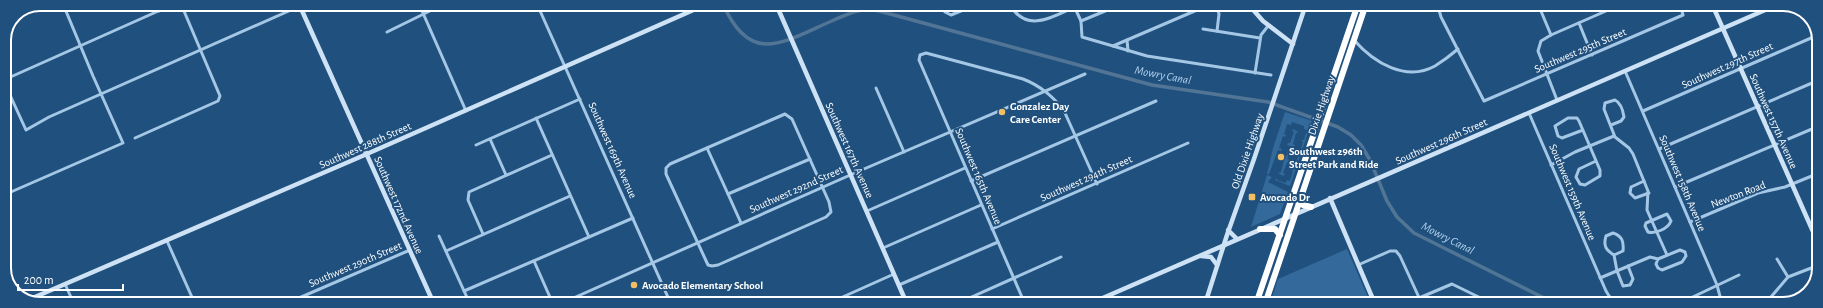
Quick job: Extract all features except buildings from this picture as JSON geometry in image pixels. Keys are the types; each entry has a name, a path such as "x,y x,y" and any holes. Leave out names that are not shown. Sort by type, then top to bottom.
{"highway":[{"name":"Dixie Highway","path":"1259,297 1355,11"},
{"path":"1354,40 1352,35 1360,11"},
{"name":"Dixie Highway","path":"1267,297 1364,11"},
{"path":"1337,88 1337,76 1348,45 1346,37"},
{"path":"1295,215 1293,206 1309,158 1309,148"},
{"path":"1300,198 1303,205 1311,207"},
{"path":"1270,288 1271,276 1286,229 1285,219"},
{"path":"1260,229 1275,229 1280,235"},
{"path":"1263,285 1263,297"}],"street":[{"path":"11,192 123,143 66,11"},
{"path":"11,77 159,11"},
{"path":"135,138 218,102 220,96 183,11"},
{"path":"11,97 26,130 49,117 287,11"},
{"name":"Southwest 172nd Avenue","path":"303,11 431,297"},
{"path":"422,11 466,110"},
{"path":"387,32 429,11"},
{"name":"Southwest 169th Avenue","path":"540,11 669,297"},
{"name":"Southwest 288th Street","path":"35,297 692,11"},
{"name":"Southwest 167th Avenue","path":"779,11 905,297"},
{"path":"944,11 949,15 962,11"},
{"path":"1016,11 1020,16 1034,21 1044,20 1063,11"},
{"path":"1076,11 1081,21 1081,32 1084,38 1147,56 1271,75"},
{"path":"1081,21 1105,11"},
{"path":"1113,46 1194,11"},
{"path":"1217,31 1218,11"},
{"path":"1254,11 1268,26 1293,44"},
{"name":"Old Dixie Highway","path":"1208,297 1228,230 1272,108 1304,11"},
{"path":"1354,40 1379,61 1395,70 1406,72 1420,71 1434,66 1458,49 1439,11"},
{"path":"1541,11 1551,35"},
{"path":"1557,100 1538,51 1541,41 1551,35 1606,11"},
{"name":"Southwest 295th Street","path":"1458,49 1484,101 1683,15 1682,11"},
{"name":"Southwest 157th Avenue","path":"1715,11 1812,229"},
{"name":"Southwest 296th Street","path":"1105,297 1237,238 1295,215 1330,198 1763,11"},
{"path":"1579,23 1592,55"},
{"path":"1255,73 1260,38 1262,32 1268,26"},
{"path":"1203,29 1260,38"},
{"name":"Southwest 297th Street","path":"1643,112 1812,38"},
{"path":"1127,40 1128,51"},
{"name":"Southwest 165th Avenue","path":"1022,297 919,60 920,55 926,53 1023,79 1035,84 1044,91"},
{"name":"Southwest 158th Avenue","path":"1625,71 1660,149 1717,285 1720,297"},
{"name":"Southwest 292nd Street","path":"576,297 696,242 1085,74"},
{"path":"1660,149 1812,83"},
{"path":"876,88 904,152"},
{"path":"1044,91 1064,110 1097,184"},
{"path":"476,145 580,99"},
{"path":"971,181 1156,100"},
{"path":"1610,125 1621,121 1624,117 1621,106 1618,101 1615,100 1606,103 1604,108 1610,125 1614,136 1631,150 1649,193 1647,208 1667,255"},
{"name":"Southwest 159th Avenue","path":"1529,112 1600,278 1610,297"},
{"path":"785,114 792,119 831,206 829,215 715,266 708,265 696,242 666,171 670,164 707,148 785,114"},
{"path":"1583,130 1562,138 1558,136 1555,126 1568,118 1574,117 1579,121 1583,130 1590,146 1600,170 1600,176 1585,184 1580,184 1576,177 1578,169 1596,161"},
{"path":"536,118 589,237"},
{"path":"1675,187 1812,129"},
{"path":"1551,165 1614,136"},
{"path":"490,139 506,175"},
{"name":"Southwest 294th Street","path":"992,230 1188,143"},
{"path":"707,148 740,223"},
{"path":"483,234 468,200 468,194 473,190 552,155"},
{"path":"728,194 810,159"},
{"path":"867,211 965,168"},
{"name":"Newton Road","path":"1690,222 1758,194 1792,184 1812,175"},
{"path":"1644,181 1631,187 1630,193 1633,197 1637,198 1649,193"},
{"path":"446,251 570,196"},
{"path":"1330,198 1372,297"},
{"path":"883,248 981,205"},
{"path":"1665,214 1669,216 1671,219 1671,224 1657,232 1650,233 1645,229 1646,223 1665,214"},
{"path":"464,292 633,218"},
{"path":"1228,230 1237,238"},
{"path":"1614,255 1623,251 1624,245 1618,234 1612,233 1606,236 1604,242 1605,248 1614,255 1617,271 1623,286 1627,286 1632,283 1633,279 1628,266"},
{"path":"439,236 466,297"},
{"path":"167,240 192,297"},
{"path":"899,285 998,242"},
{"name":"Southwest 290th Street","path":"301,297 410,250"},
{"path":"1600,278 1650,257 1658,259 1680,250 1685,252 1686,256 1682,262 1662,270 1658,268 1656,264 1658,259"},
{"path":"1358,265 1390,251 1396,251 1400,256 1419,297"},
{"path":"972,297 1061,257"},
{"path":"1197,257 1211,257 1217,265"},
{"path":"1777,259 1788,277"},
{"path":"534,261 550,297"},
{"path":"1771,297 1788,277 1812,268"},
{"path":"843,297 894,274"},
{"path":"1692,297 1739,275"},
{"path":"65,284 71,297"},
{"path":"1421,297 1452,284 1479,297"}],"shaded area":[{"path":"1285,112 1312,121 1290,186 1275,180 1277,178 1277,180 1286,183 1287,180 1290,181 1293,171 1291,170 1294,169 1298,157 1296,155 1299,155 1303,142 1301,140 1304,140 1307,130 1304,129 1304,126 1292,122 1291,125 1287,124 1284,134 1286,135 1285,137 1283,136 1279,148 1282,149 1281,151 1278,150 1269,174 1267,174 1273,148"},
{"path":"1293,129 1299,132 1296,133 1293,144 1295,145 1292,147 1287,159 1290,160 1289,163 1287,162 1283,173 1285,174 1283,176 1278,173 1281,172 1284,161 1282,160 1283,158 1285,159 1290,146 1287,145 1290,143 1294,132 1292,131"},
{"path":"1267,175 1272,177 1268,182 1288,192 1280,214 1251,227"},
{"path":"1347,249 1368,297 1272,297 1278,279"}],"waterway":[{"name":"Mowry Canal","path":"727,11 734,24 745,36 758,43 771,44 785,41 859,11"},
{"name":"Mowry Canal","path":"879,11 1152,85 1268,102 1338,127 1351,135 1361,145 1370,160 1387,201 1397,217 1414,233 1542,297"}],"place":[{"name":"Gonzalez Day Care Center","path":"1002,112"},
{"name":"Southwest 296th Street Park and Ride","path":"1281,157"},
{"name":"Avocado Dr","path":"1252,197"},
{"name":"Avocado Elementary School","path":"634,285"}]}
